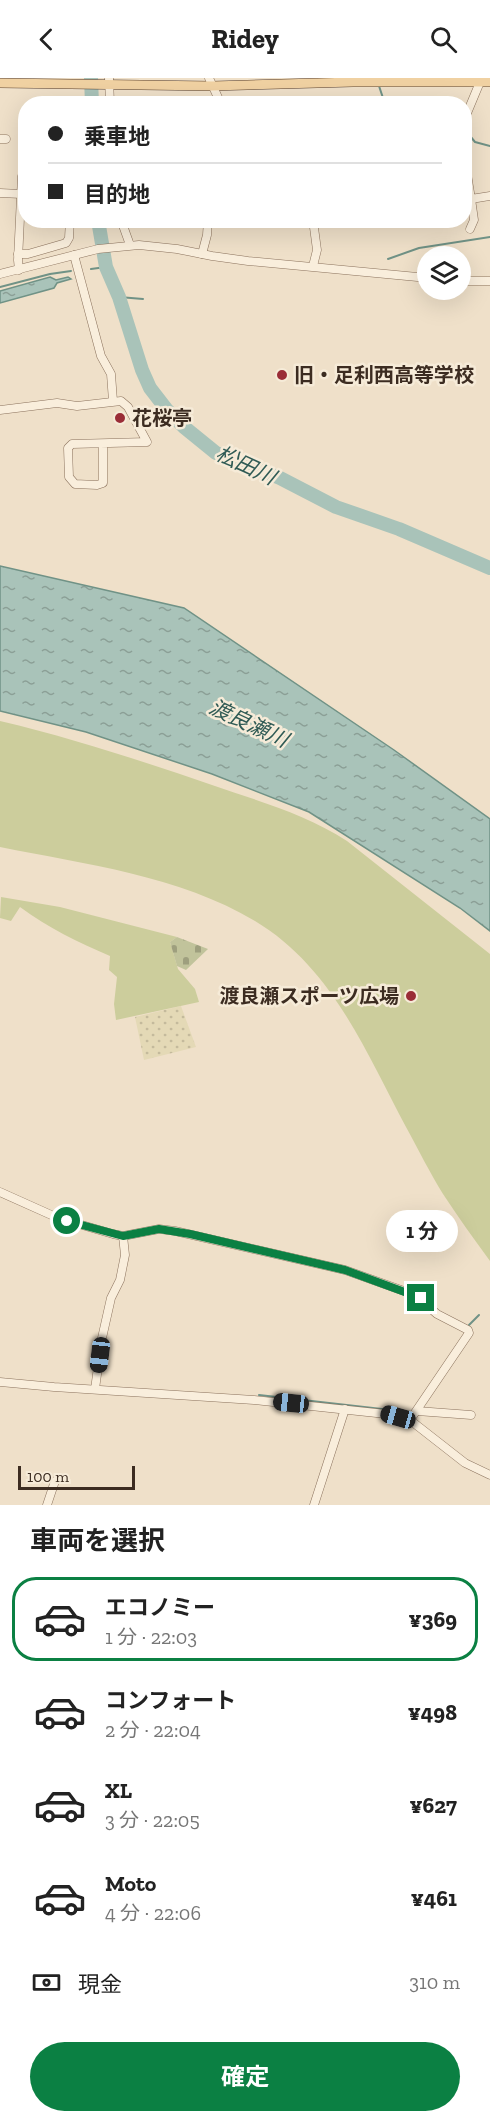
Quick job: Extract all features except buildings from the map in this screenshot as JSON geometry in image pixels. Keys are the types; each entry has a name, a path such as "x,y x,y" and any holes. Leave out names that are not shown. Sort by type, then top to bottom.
{"main road":[{"path":"0,83 31,80 73,83 353,80 485,82"}],"street":[{"path":"108,81 109,96"},
{"path":"211,82 217,96"},
{"path":"472,105 485,82"},
{"path":"0,193 18,194"},
{"path":"472,202 490,196"},
{"path":"19,228 19,270"},
{"path":"18,254 28,254 66,243 70,228"},
{"path":"123,228 128,245"},
{"path":"202,254 207,228"},
{"path":"314,228 317,250 314,266"},
{"path":"0,274 86,252 128,245 177,249 248,261 417,277"},
{"path":"74,255 101,356 111,376 113,401"},
{"path":"471,281 490,281"},
{"path":"0,410 57,403 77,406 113,401 121,401 128,407 147,442 72,444 68,448 69,477 72,483 97,485 103,483 103,444"},
{"path":"0,1192 58,1218 123,1236 159,1229 190,1234 345,1270 421,1298 437,1314 468,1330 469,1333 410,1420"},
{"path":"95,1389 104,1328 111,1298 120,1280 125,1255 123,1236"},
{"path":"0,1382 254,1400 386,1413 410,1420 465,1463 490,1475"},
{"path":"314,1505 345,1409"},
{"path":"417,1411 471,1415"},
{"path":"47,1505 55,1481"}],"shaded area":[{"path":"181,1006 196,1047 144,1060 135,1017"}],"green space":[{"name":"渡良瀬スポーツ広場","path":"0,721 133,759 264,803 315,823 347,841 490,954 490,1261 438,1186 344,1013 305,962 282,940 255,921 226,906 164,882 98,866 0,847"},
{"path":"1,897 60,907 177,937 170,942 178,969 195,989 199,1002 116,1020 114,1004 117,977 109,970 110,956 63,934 20,907 11,921 0,918"},
{"path":"177,937 208,949 186,970 177,966 170,942"}],"water":[{"path":"50,277 56,280 68,277 71,279 57,283 54,288 0,303 0,291"},
{"name":"渡良瀬川","path":"0,566 184,608 394,750 490,819 490,931 460,908 309,812 212,774 86,732 0,711"}],"waterway":[{"name":"松田川","path":"91,78 92,96"},
{"path":"379,86 382,96"},
{"path":"472,138 475,142 490,146"},
{"name":"松田川","path":"99,228 106,267 119,297 142,370 150,388 184,427 216,453 280,478 336,507 399,529 490,568"},
{"path":"388,259 419,248 490,237"},
{"path":"91,269 106,267"},
{"path":"0,287 71,271"},
{"path":"119,297 143,299"},
{"path":"469,1325 479,1315"},
{"path":"259,1395 408,1412"}],"place":[{"name":"旧・足利西高等学校","path":"282,375"},
{"name":"花桜亭","path":"120,418"},
{"name":"渡良瀬スポーツ広場","path":"411,996"}],"route":[{"path":"67,1221 123,1236 159,1229 231,1242 345,1270 421,1298"}]}
